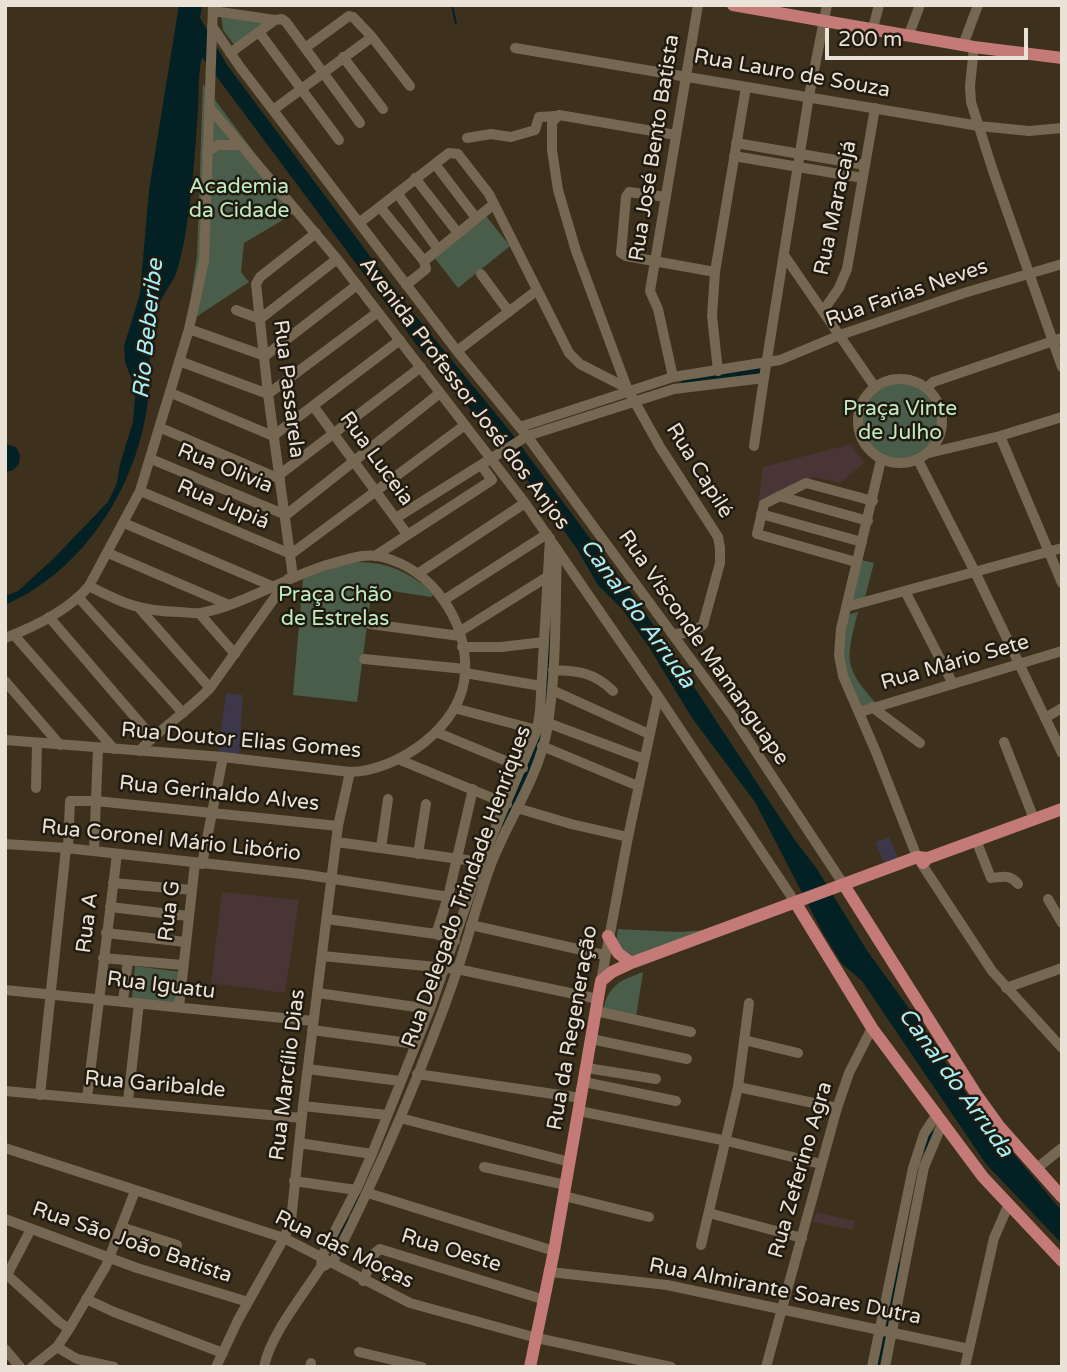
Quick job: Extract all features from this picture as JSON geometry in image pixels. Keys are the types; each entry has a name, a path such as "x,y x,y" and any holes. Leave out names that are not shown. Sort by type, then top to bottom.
{"main road":[{"path":"733,5 766,8 822,21 968,46 1062,58"},
{"path":"598,996 612,972 631,963 842,890 1062,809"},
{"path":"842,890 976,1094 999,1126 1062,1197"},
{"path":"598,996 624,975 800,905"},
{"name":"Avenida Professor José dos Anjos","path":"800,905 872,1028 983,1177 1062,1261"},
{"path":"608,936 618,953 631,963"},
{"name":"Rua da Regeneração","path":"530,1367 554,1251 598,996"}],"street":[{"name":"Rua José Bento Batista","path":"673,377 658,309 650,290 698,5"},
{"path":"754,446 809,96 827,5"},
{"path":"873,29 879,5"},
{"path":"909,34 919,5"},
{"path":"978,5 968,46 970,94 1028,274 1057,340 1062,367"},
{"path":"114,749 10,636 49,617 79,598 89,586 140,491 151,459 189,329 204,261 213,8 282,19 286,22 360,124"},
{"path":"305,48 349,16 361,23 410,86"},
{"path":"230,53 275,20"},
{"name":"Avenida Professor José dos Anjos","path":"212,31 457,351 520,427 524,438"},
{"path":"259,32 339,140"},
{"path":"273,110 372,37"},
{"name":"Rua Lauro de Souza","path":"515,48 979,126 1029,131 1062,128"},
{"path":"342,57 383,109"},
{"path":"718,371 712,316 715,272 746,87"},
{"name":"Avenida Professor José dos Anjos","path":"209,104 239,145 337,259 525,503 800,905"},
{"name":"Rua Maracajá","path":"823,311 848,269 875,108"},
{"path":"467,138 491,134 514,137 535,130 539,117 557,115 676,135"},
{"path":"557,115 552,122 552,150 558,190 576,251 630,394"},
{"path":"736,143 865,165"},
{"path":"208,152 218,145 239,145"},
{"path":"359,223 449,153 458,154 481,182 494,204 536,291 573,358 630,394"},
{"path":"734,156 863,178"},
{"path":"435,164 476,218"},
{"path":"415,178 458,233"},
{"path":"666,197 632,191 626,197 621,253 715,272"},
{"path":"397,193 438,249"},
{"path":"424,261 494,204"},
{"path":"380,206 424,261 426,269 406,285"},
{"name":"Rua Passarela","path":"291,578 291,554 268,394 256,280 316,233"},
{"path":"784,256 875,387"},
{"path":"236,310 260,319 337,259"},
{"name":"Rua Farias Neves","path":"396,518 524,438 673,377 766,364 840,335 1062,264"},
{"path":"481,274 509,312"},
{"path":"189,329 265,356 357,285"},
{"path":"457,351 536,291"},
{"path":"179,361 268,394 378,312"},
{"path":"170,393 274,436 400,340"},
{"path":"927,388 933,382 1057,340"},
{"path":"161,428 279,477 421,367"},
{"name":"Rua Farias Neves","path":"520,427 630,394 764,378"},
{"path":"901,378 915,381 927,388 940,406 943,425 940,435 928,453 918,460 904,464 881,460 866,447 860,435 858,421 866,395 887,380 901,378"},
{"path":"286,515 440,393"},
{"name":"Rua Capilé","path":"630,394 718,537 720,548 720,563 703,625 690,633 672,634"},
{"name":"Rua Luceia","path":"314,407 407,534"},
{"path":"928,453 1000,436 1062,417"},
{"path":"291,554 465,425"},
{"path":"1000,436 1062,583"},
{"name":"Rua Visconde Mamanguape","path":"524,438 731,714 842,890"},
{"name":"Rua Olivia","path":"151,459 286,515"},
{"path":"375,556 492,480 490,460"},
{"path":"881,460 839,641 840,664 922,860 977,950 1006,988 1062,1048"},
{"path":"918,460 1062,753"},
{"path":"856,562 757,534 763,509 779,496 806,483 873,501"},
{"name":"Rua Jupiá","path":"140,491 291,554"},
{"path":"779,496 868,521"},
{"path":"419,573 525,503"},
{"path":"763,509 862,542"},
{"path":"124,523 272,586"},
{"path":"444,600 548,536"},
{"name":"Rua Delegado Trindade Henriques","path":"322,1256 356,1190 430,1009 471,925 537,730 548,536"},
{"path":"846,607 1062,548"},
{"name":"Rua Delegado Trindade Henriques","path":"333,1262 368,1194 417,1074 450,969 454,940 481,862 542,746 552,690 557,549"},
{"path":"108,553 227,604"},
{"name":"Rua Doutor Elias Gomes","path":"6,740 223,757 367,772 400,760 436,732 454,708 465,671 461,639 444,600 419,573 395,561 375,556 344,560 200,613 140,609 89,586"},
{"path":"461,639 547,577"},
{"path":"139,751 210,688 291,578"},
{"path":"905,591 953,684"},
{"path":"79,598 183,713"},
{"path":"140,609 210,688"},
{"path":"200,613 235,654"},
{"path":"49,617 152,737"},
{"path":"370,624 502,647 544,642"},
{"name":"Rua Mário Sete","path":"860,712 1062,651"},
{"path":"364,659 465,671 541,686"},
{"path":"553,670 579,672 601,678 613,691"},
{"path":"5,681 60,745"},
{"path":"552,690 649,734"},
{"name":"Rua da Regeneração","path":"598,996 638,786 659,696"},
{"path":"872,707 920,743"},
{"path":"454,708 537,730"},
{"path":"1045,718 1062,708"},
{"path":"548,723 644,760"},
{"path":"436,732 523,768"},
{"path":"1004,742 1034,819"},
{"path":"36,788 37,743"},
{"path":"542,746 638,786"},
{"path":"94,852 98,748"},
{"name":"Rua G","path":"179,1007 192,890 223,757"},
{"path":"400,760 512,806 571,824 628,837"},
{"name":"Rua Marcílio Dias","path":"216,1367 247,1302 291,1221 338,826 349,772"},
{"name":"Rua Delegado Trindade Henriques","path":"436,934 448,897 473,789"},
{"path":"381,848 388,799"},
{"path":"40,1095 67,848 69,801 96,801"},
{"name":"Rua Gerinaldo Alves","path":"96,801 338,826"},
{"path":"418,854 426,804"},
{"path":"976,840 991,878 1013,877 1018,884"},
{"path":"337,842 481,862"},
{"name":"Rua Coronel Mário Libório","path":"5,844 67,848 302,874 468,900"},
{"name":"Rua A","path":"87,1098 117,854"},
{"path":"113,883 192,890"},
{"path":"1048,899 1062,923"},
{"path":"110,907 188,916"},
{"path":"327,919 436,934 454,940"},
{"path":"471,925 604,955"},
{"path":"106,933 185,942"},
{"path":"322,956 450,969 598,996 691,1032"},
{"path":"103,958 182,965"},
{"path":"123,1001 128,960"},
{"path":"1006,988 1062,968"},
{"name":"Rua Iguatu","path":"5,990 179,1007 313,1025 416,1044"},
{"path":"318,993 430,1009"},
{"path":"128,1101 139,1003"},
{"path":"701,1245 738,1087 749,1003"},
{"name":"Rua Zeferino Agra","path":"766,1367 837,1108 849,1073 872,1028"},
{"path":"591,1039 687,1059"},
{"path":"744,1040 798,1053"},
{"path":"587,1068 656,1079"},
{"path":"307,1069 400,1081"},
{"path":"417,1074 580,1104 821,1164"},
{"path":"584,1082 676,1101"},
{"path":"738,1087 837,1108"},
{"name":"Rua Garibalde","path":"5,1091 302,1118"},
{"path":"303,1106 387,1115"},
{"path":"400,1118 570,1162"},
{"path":"885,1367 886,1332 915,1160 924,1134 940,1118"},
{"path":"299,1143 372,1154"},
{"name":"Rua das Moças","path":"5,1148 284,1238 410,1303 537,1338 671,1367"},
{"path":"1036,1168 1062,1148"},
{"path":"484,1167 649,1217"},
{"path":"294,1181 356,1190"},
{"path":"32,1367 57,1347 69,1329 110,1258 135,1191"},
{"path":"368,1194 554,1251"},
{"path":"965,1367 998,1226 1008,1206"},
{"path":"709,1213 802,1238"},
{"name":"Rua São João Batista","path":"5,1219 183,1284 247,1302"},
{"path":"121,1227 177,1245"},
{"path":"30,1229 6,1274 69,1329"},
{"name":"Rua Oeste","path":"363,1281 375,1253 380,1250 545,1300"},
{"path":"264,1367 272,1346 321,1268 322,1256"},
{"path":"321,1268 333,1262"},
{"name":"Rua Almirante Soares Dutra","path":"550,1272 667,1285 969,1349"},
{"path":"86,1299 223,1353"},
{"path":"872,1367 886,1332"},
{"path":"57,1347 77,1359 114,1367"},
{"path":"5,1349 20,1367"},
{"path":"359,1352 422,1367"}],"shaded area":[{"path":"851,444 864,463 840,483 814,477 758,504 763,467"},
{"path":"226,693 243,695 239,756 218,753"},
{"path":"889,837 899,860 885,865 875,842"},
{"path":"222,892 299,900 285,993 211,983"},
{"path":"816,1212 855,1221 853,1230 813,1222"}],"green space":[{"path":"221,14 270,22 235,46 223,30"},
{"name":"Academia da Cidade","path":"203,84 298,211 244,243 241,272 249,282 187,323 197,256"},
{"path":"486,216 510,246 458,288 434,257"},
{"name":"Praça Vinte de Julho","path":"892,379 908,379 924,386 935,397 942,413 939,437 930,451 908,463 892,463 876,456 865,445 858,429 858,413 865,397 876,386"},
{"path":"861,560 874,563 864,601 851,603"},
{"name":"Praça Chão de Estrelas","path":"357,562 379,564 399,570 434,594 431,597 372,588 357,702 293,695 303,579 333,566"},
{"path":"858,612 851,641 850,662 858,681 877,704 862,708 858,705 841,659 847,615"},
{"path":"618,929 679,932 706,930 634,957 626,955 616,942"},
{"path":"135,966 181,972 177,1005 132,999"},
{"path":"643,972 636,1017 603,1010 612,989"}],"water":[{"path":"179,5 202,5 200,18 227,65 406,304 509,430 640,605 794,839 817,869 866,949 921,1025 979,1113 1062,1211 1062,1244 986,1164 862,981 842,964 824,935 755,802 692,718 649,647 622,609 598,585 577,549 510,456 497,445 443,374 422,352 202,57 193,176 184,242 176,274 152,319 148,400 133,463 103,521 83,547 60,570 34,590 5,605 5,596 18,591 52,560 108,502 117,483 133,422 135,398 134,386 125,362 124,346 140,294 149,190"},
{"path":"5,444 16,447 20,455 19,464 13,470 5,472"}],"waterway":[{"path":"452,5 456,24"},
{"path":"684,380 758,370"},
{"path":"503,823 534,753 543,725 551,633"},
{"path":"923,1148 931,1134"},
{"path":"352,1213 359,1195"},
{"path":"329,1252 349,1218"},
{"path":"877,1367 900,1266"}],"water label":[{"name":"Rio Beberibe","path":"149,329"},
{"name":"Canal do Arruda","path":"637,614"},
{"name":"Canal do Arruda","path":"955,1083"}]}
